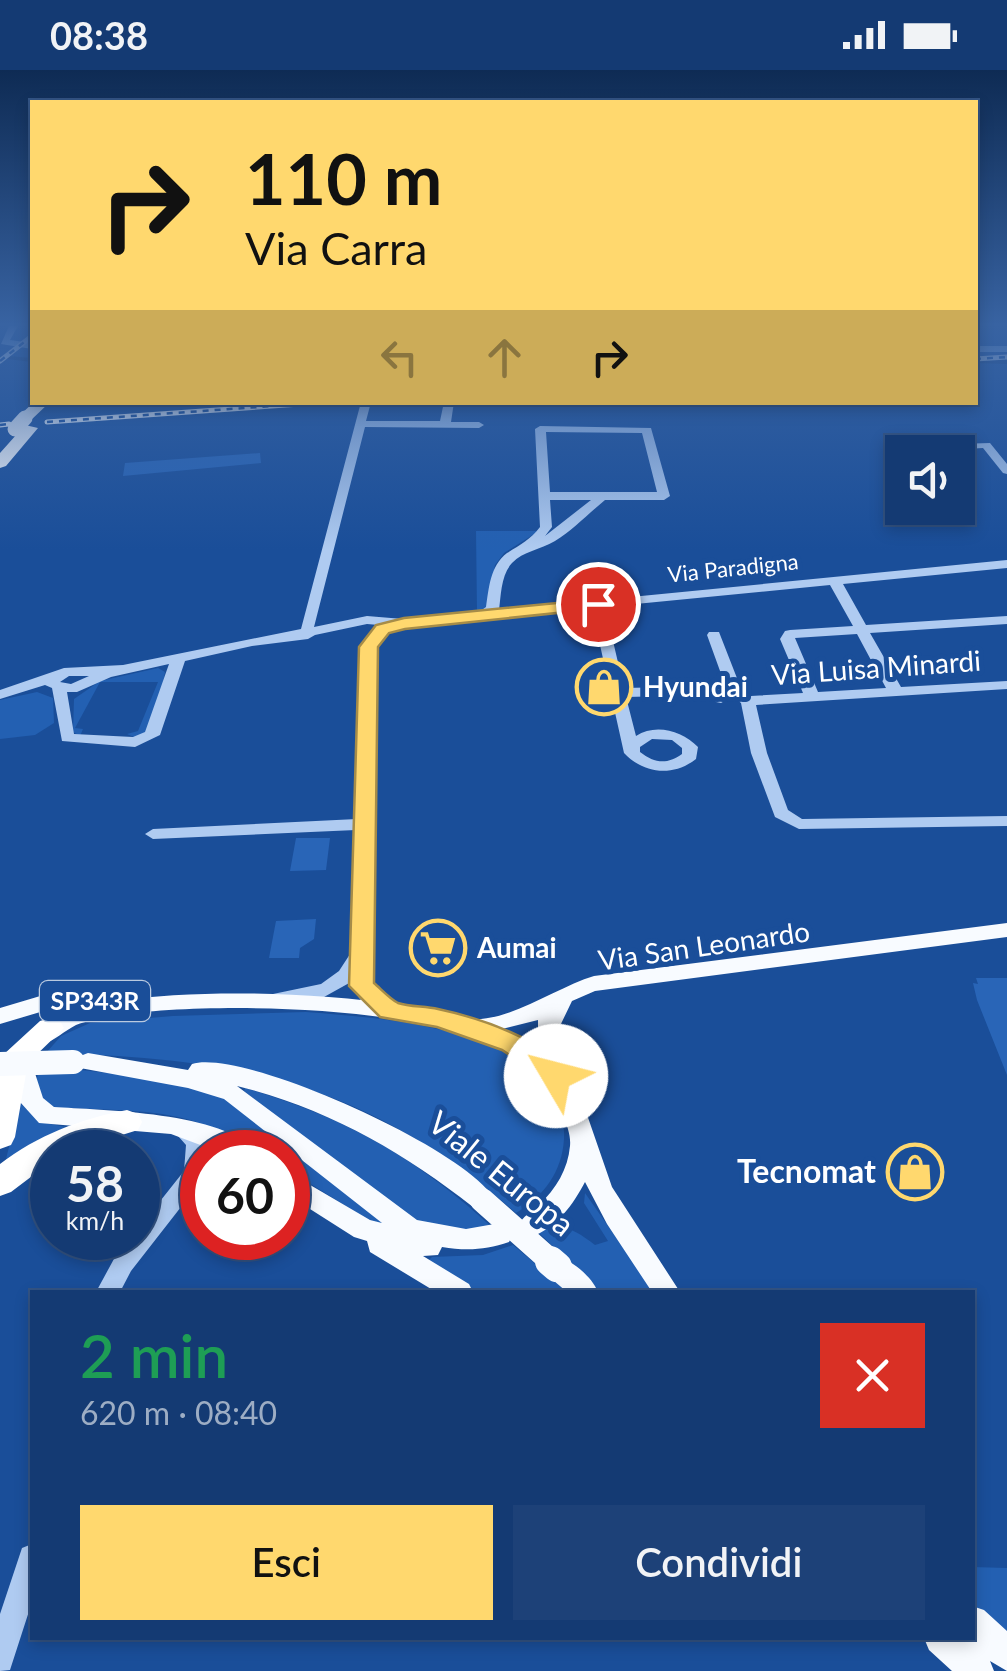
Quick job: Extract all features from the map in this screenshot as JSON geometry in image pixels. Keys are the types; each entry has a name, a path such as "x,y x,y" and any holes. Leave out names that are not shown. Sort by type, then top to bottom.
{"highway":[{"path":"0,446 31,419"},
{"path":"0,463 31,419"},
{"path":"0,1137 17,1064 50,1028"},
{"path":"0,1182 28,1159 63,1139 126,1122"}],"main road":[{"name":"Via San Leonardo","path":"472,1027 527,1016 571,991 594,984 1007,930"},
{"name":"Via San Leonardo","path":"566,1092 547,1043 546,1030 556,1008 575,996 869,954 952,938"},
{"name":"SP343R","path":"0,1016 54,1001 246,1001 389,1010 472,1027 528,1052 543,1063 566,1092"},
{"name":"SP343R","path":"50,1028 72,1016 99,1010 192,1002"},
{"path":"188,1130 48,1116 32,1102 17,1064 80,1062 189,1079 232,1093 410,1230 455,1239 512,1233"},
{"name":"Viale Europa","path":"80,1062 208,1072 289,1091 389,1134 431,1160 482,1200 584,1290"},
{"path":"566,1092 603,1195 667,1290"},
{"name":"Viale Europa","path":"310,1196 353,1223 402,1242 452,1249 478,1248 554,1209 570,1188 584,1138"},
{"path":"353,1223 373,1240 455,1290"},
{"path":"975,1628 1007,1655"},
{"path":"942,1640 977,1671"},
{"path":"959,1640 992,1671"}],"street":[{"path":"303,634 365,405"},
{"path":"445,424 448,405"},
{"path":"409,425 412,406"},
{"path":"360,424 479,424"},
{"path":"481,616 493,608 500,568 514,552 540,538 548,516 545,496 540,430 648,430 664,496 545,496"},
{"path":"975,446 986,445 1007,471"},
{"path":"529,611 504,604 504,586 511,566 521,554 552,538 602,496"},
{"path":"548,516 564,512 574,520"},
{"name":"Via Paradigna","path":"368,632 404,624 1007,564"},
{"path":"834,580 896,692"},
{"path":"598,604 631,750 636,758 652,766 673,766 688,758 691,750 686,742 640,730 624,718"},
{"path":"312,606 314,622 328,630"},
{"path":"812,698 788,639 790,634 1007,620"},
{"path":"0,695 55,685 72,689 86,676 303,634 328,630 368,632"},
{"path":"303,634 368,632"},
{"path":"368,632 361,986 389,1010"},
{"path":"714,635 735,693 748,701 758,753 781,813 788,820 799,824 1007,821"},
{"path":"55,685 67,738 142,740 154,732 178,657"},
{"name":"Via Luisa Minardi","path":"748,701 1007,685"},
{"path":"619,692 718,690 722,700"},
{"path":"631,750 638,738 658,733"},
{"path":"153,834 366,824"},
{"path":"246,1001 327,990 353,971 364,944"},
{"path":"181,1127 184,1130"},
{"path":"109,1290 157,1218 180,1199"},
{"path":"310,1204 353,1223"},
{"path":"0,1660 30,1558"}],"shaded area":[{"path":"476,531 539,531 504,553 495,565 486,611 477,612"},
{"path":"158,668 165,672 155,728 136,738 127,734 138,731 158,682 100,682 75,728 83,729 80,736 73,732 74,699 100,681"},
{"path":"37,692 53,698 54,723 35,735 0,739 0,700"},
{"path":"306,1012 379,1019 466,1036 505,1052 537,1074 558,1102 564,1139 560,1162 550,1182 516,1213 461,1169 407,1134 298,1086 181,1062 46,1053 61,1036 90,1023"},
{"path":"71,1069 146,1077 219,1094 265,1130 215,1130 162,1114 46,1107 36,1085 38,1073"},
{"path":"245,1088 317,1113 380,1144 438,1182 494,1229 434,1231 372,1196 310,1145 310,1130 292,1130"},
{"path":"20,1103 40,1122 66,1127 30,1130 30,1146 6,1159"},
{"path":"310,1165 389,1226 367,1219 310,1184"},
{"path":"585,1193 653,1290 599,1290 538,1232 561,1227 595,1245 608,1241 584,1203"},
{"path":"513,1245 567,1290 472,1290 428,1261 432,1257 483,1255"},
{"path":"975,1567 1007,1568 1007,1636 975,1607"}],"building":[{"path":"260,453 261,463 123,476 125,463"},
{"path":"296,838 330,838 326,870 290,871"},
{"path":"316,919 314,939 300,948 299,958 269,958 276,921"},
{"path":"976,978 1007,978 1007,1075 977,1000 973,983 978,984"}],"railway":[{"path":"47,422 287,405"},
{"path":"0,425 9,424"}],"place":[{"name":"Hyundai","path":"604,687"},
{"name":"Aumai","path":"438,948"},
{"name":"Tecnomat","path":"915,1172"}],"route":[{"path":"556,1076 512,1044 440,1018 389,1010 369,997 361,986 368,647 383,629 404,624 598,604"}]}
